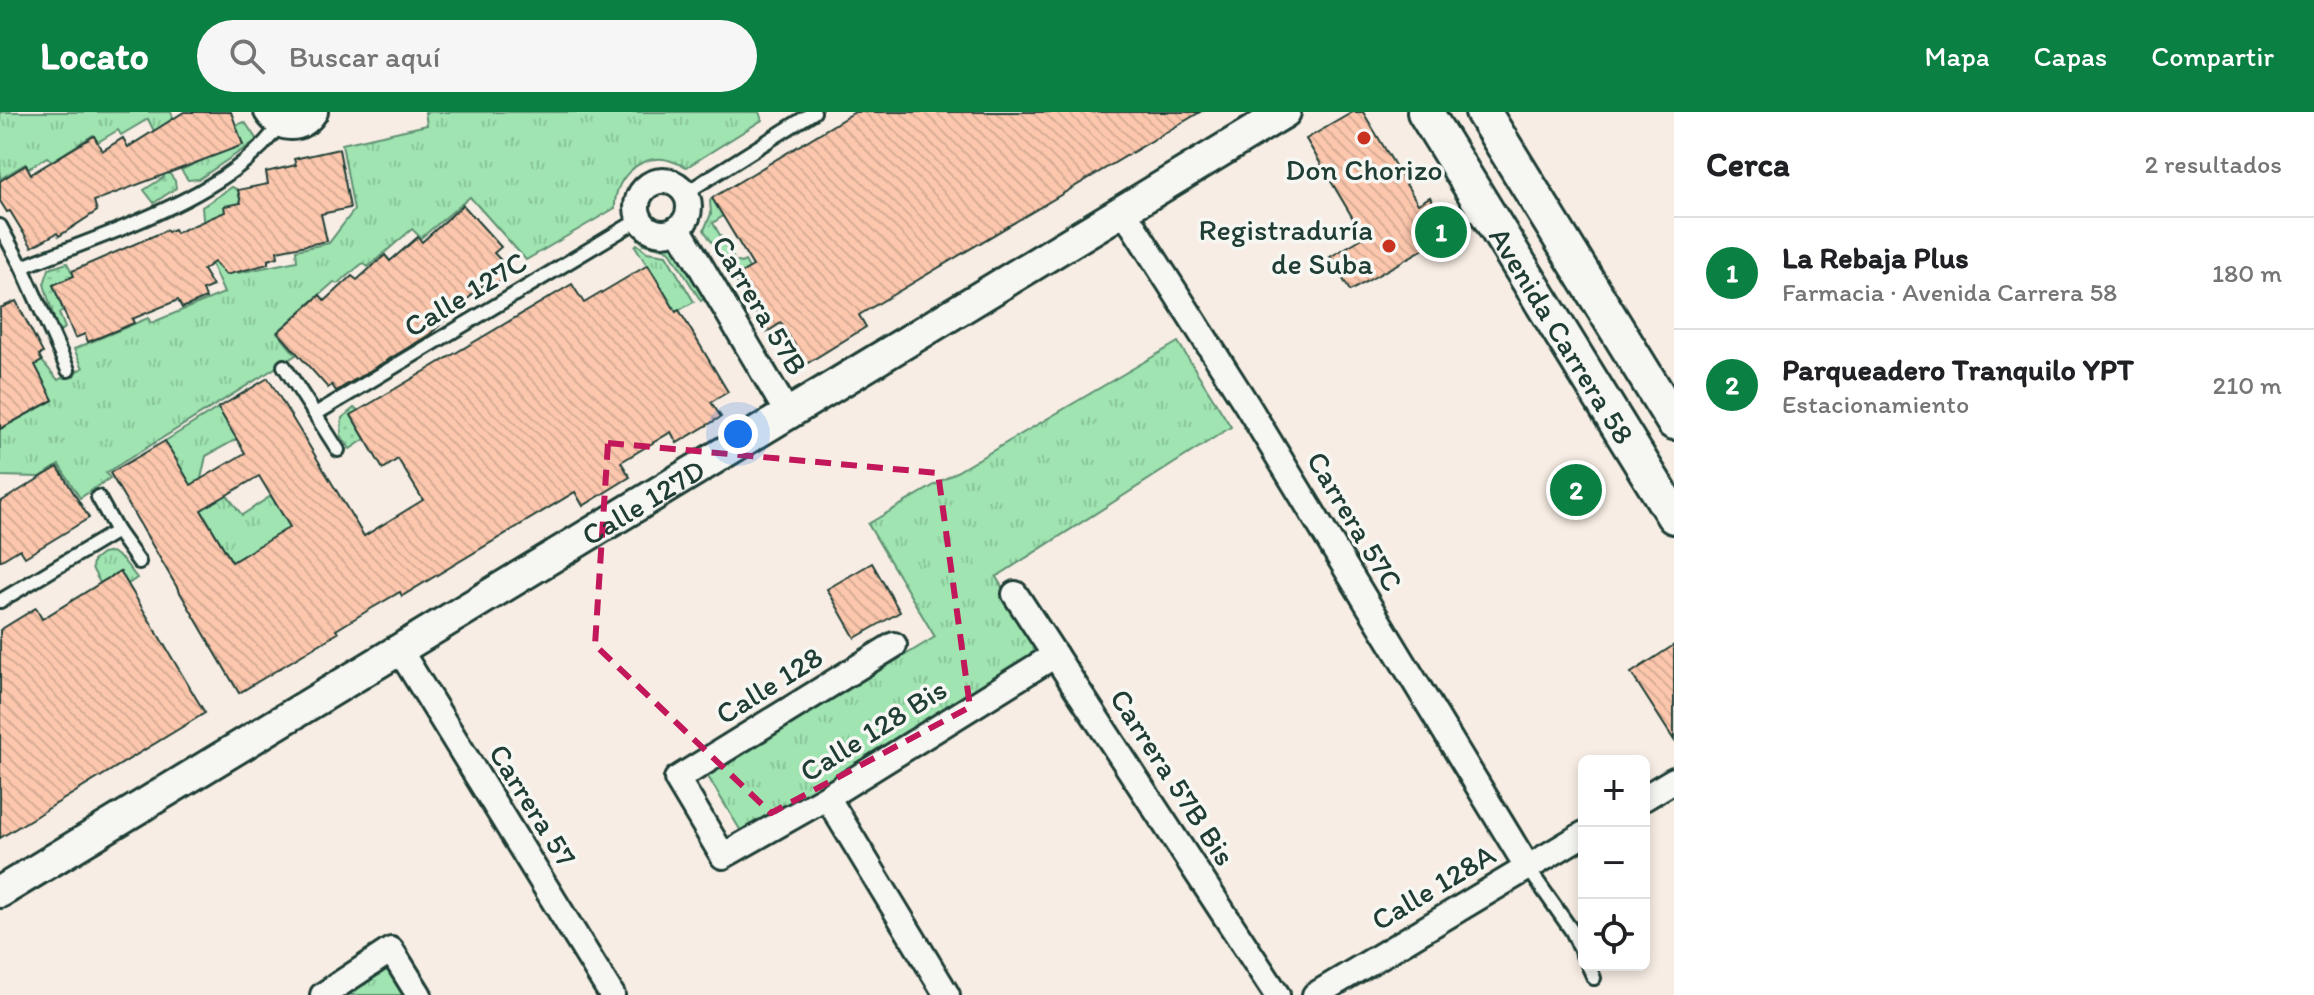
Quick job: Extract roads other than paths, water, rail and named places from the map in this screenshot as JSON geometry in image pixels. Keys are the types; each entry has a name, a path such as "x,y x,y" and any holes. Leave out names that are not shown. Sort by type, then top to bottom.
{"main road":[{"name":"Avenida Carrera 58","path":"1425,112 1674,516"},
{"name":"Avenida Carrera 58","path":"1483,112 1674,422"}],"street":[{"path":"273,118 287,127 303,125 315,112"},
{"name":"Calle 127D","path":"0,892 1285,112"},
{"path":"640,219 638,201 648,185 665,180 682,187 687,195"},
{"name":"Carrera 57B","path":"640,219 646,226 662,233 678,228 689,213 687,195"},
{"name":"Carrera 57C","path":"1123,210 1247,405 1528,868"},
{"name":"Carrera 57B","path":"678,228 788,414"},
{"name":"Carrera 57B Bis","path":"1015,594 1277,995"},
{"name":"Calle 128","path":"723,856 677,779 894,645"},
{"name":"Carrera 57","path":"399,649 612,995"},
{"name":"Calle 128 Bis","path":"723,856 827,797 1055,655"},
{"path":"1650,794 1674,780"},
{"path":"827,797 947,995"},
{"name":"Calle 128A","path":"1315,995 1578,838"},
{"path":"323,995 391,950 419,995"}],"lane":[{"path":"687,195 814,112"},
{"path":"22,267 190,199 264,146 273,118"},
{"name":"Calle 127C","path":"317,413 640,219"},
{"path":"0,226 68,370"},
{"path":"284,366 338,450"},
{"path":"98,497 139,562"},
{"path":"0,601 117,531"},
{"path":"1528,868 1578,944"},
{"path":"1591,971 1594,978"}],"place":[{"name":"Don Chorizo","path":"1364,138"},
{"name":"La Rebaja Plus","path":"1441,232"},
{"name":"Registraduría de Suba","path":"1389,246"},
{"name":"Parqueadero Tranquilo YPT","path":"1576,490"}]}
